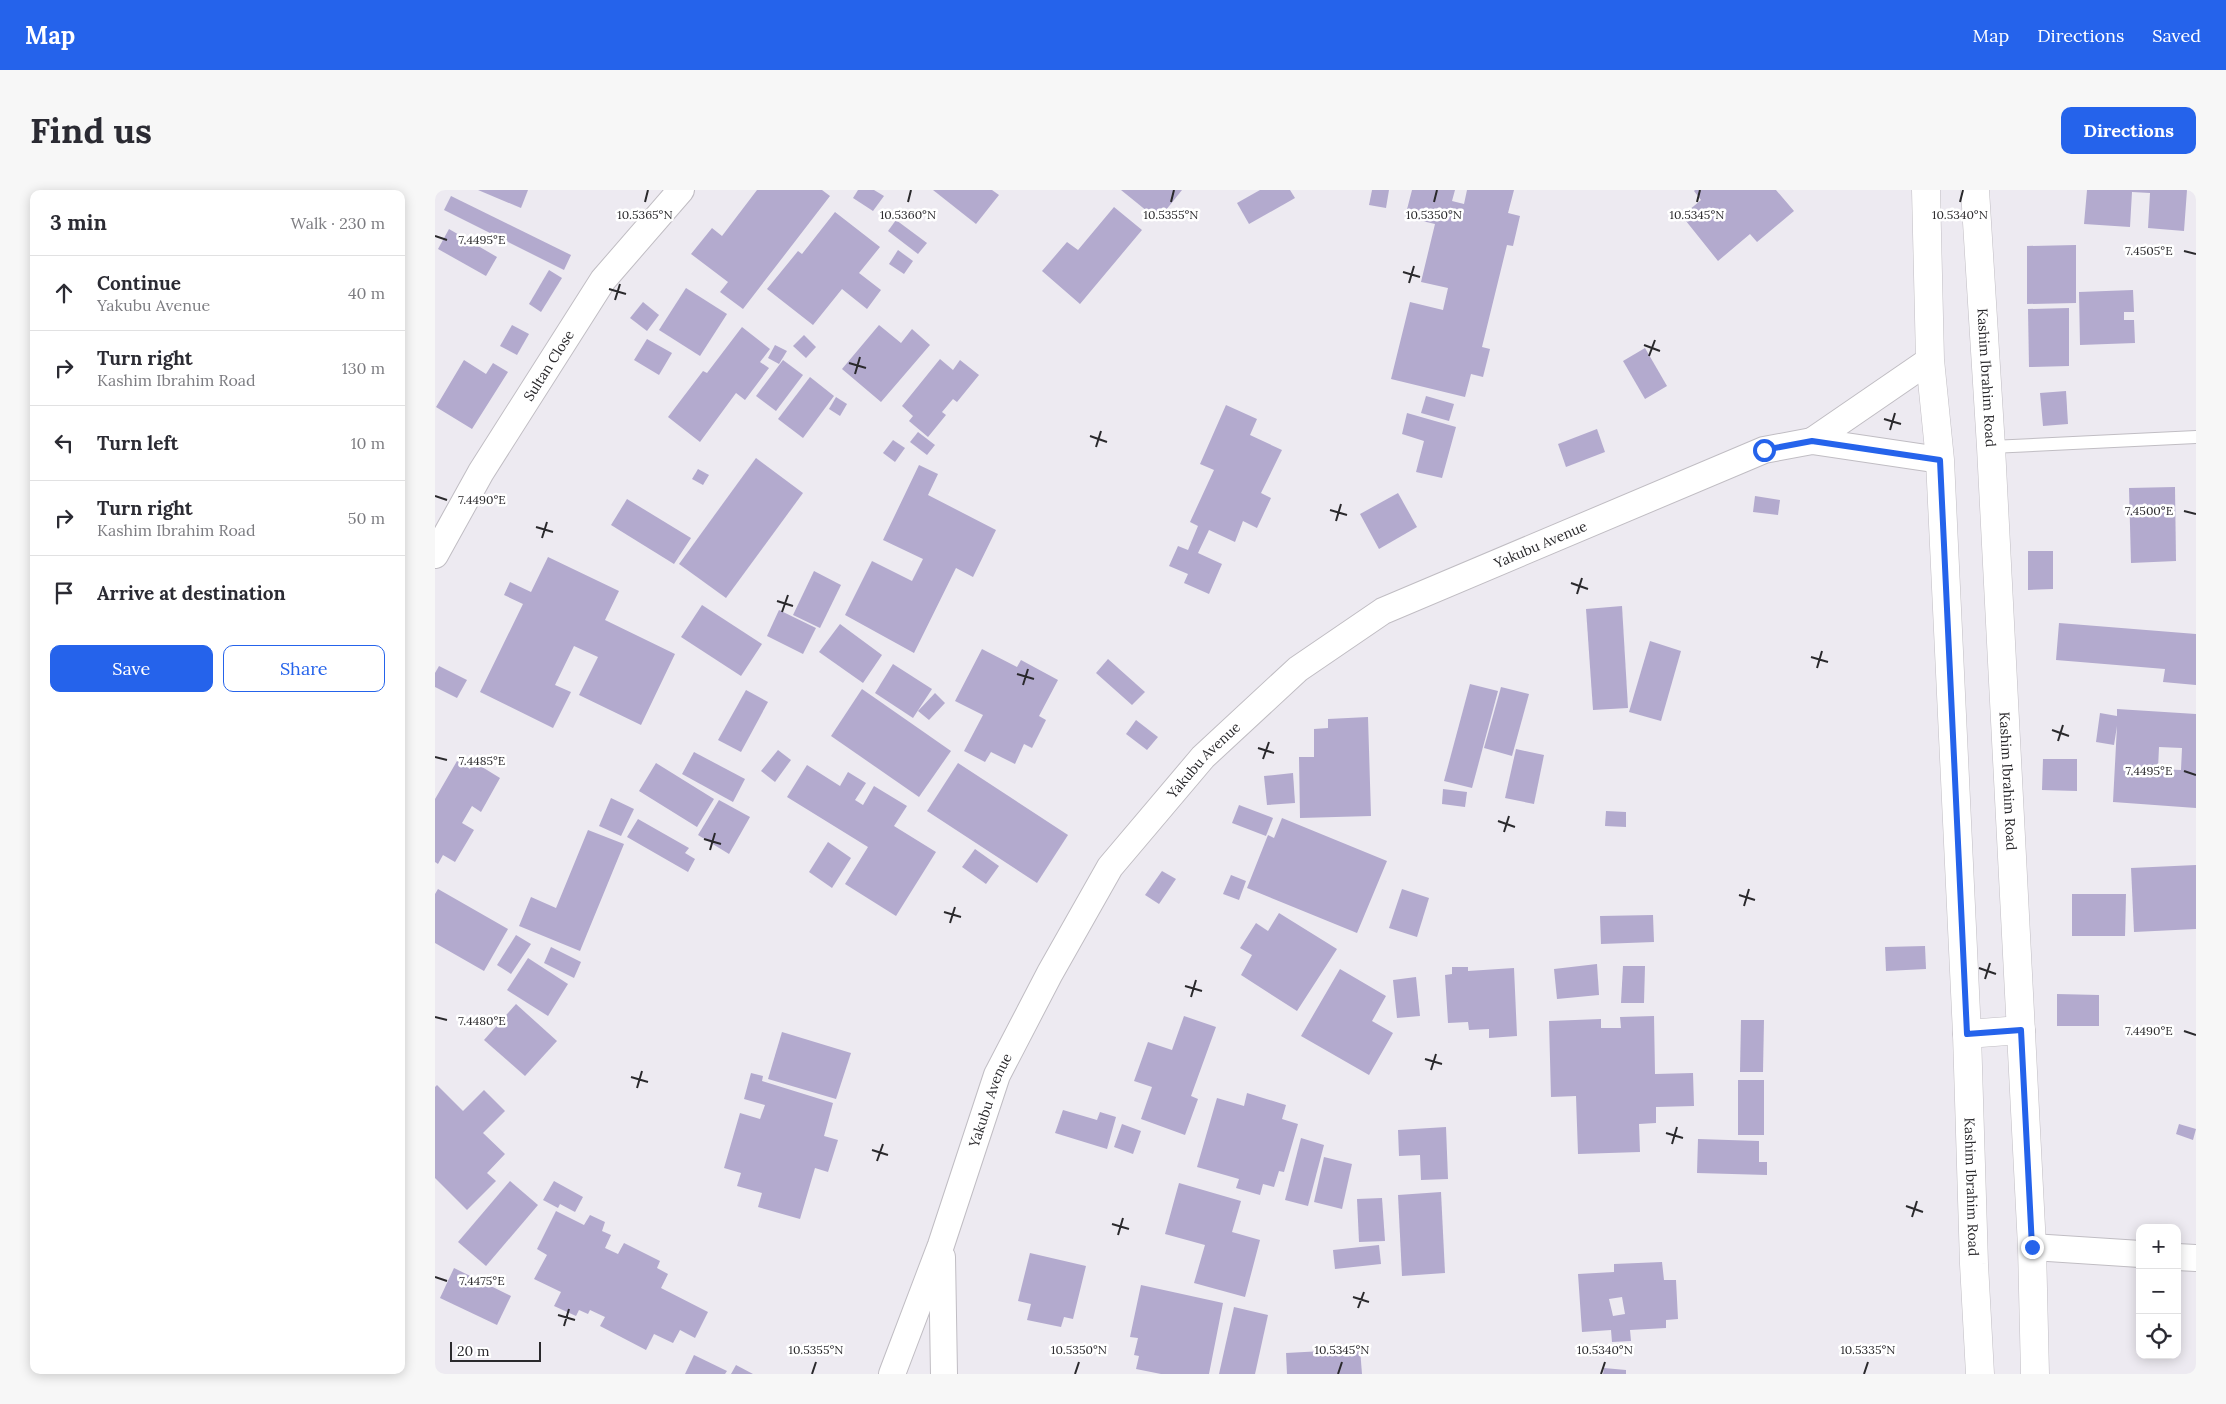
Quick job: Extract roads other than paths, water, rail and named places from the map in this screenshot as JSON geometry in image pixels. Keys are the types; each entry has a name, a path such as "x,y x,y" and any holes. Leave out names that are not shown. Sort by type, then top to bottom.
{"street":[{"name":"Sultan Close","path":"435,555 481,472 603,280 681,190"},
{"name":"Kashim Ibrahim Road","path":"1925,190 1930,360 1940,460 1967,1034 1974,1264 1980,1374"},
{"name":"Kashim Ibrahim Road","path":"1975,190 1991,446 2032,1247 2035,1374"},
{"name":"Yakubu Avenue","path":"1812,441 1930,360"},
{"name":"Yakubu Avenue","path":"892,1374 941,1245 997,1075 1050,973 1110,867 1203,757 1298,669 1383,611 1764,450 1812,441 1940,460"},
{"path":"1967,1034 2021,1030"},
{"path":"941,1245 944,1374"},
{"path":"2032,1247 2136,1254"},
{"path":"2181,1257 2196,1258"}],"lane":[{"path":"1991,446 2196,437"}]}
